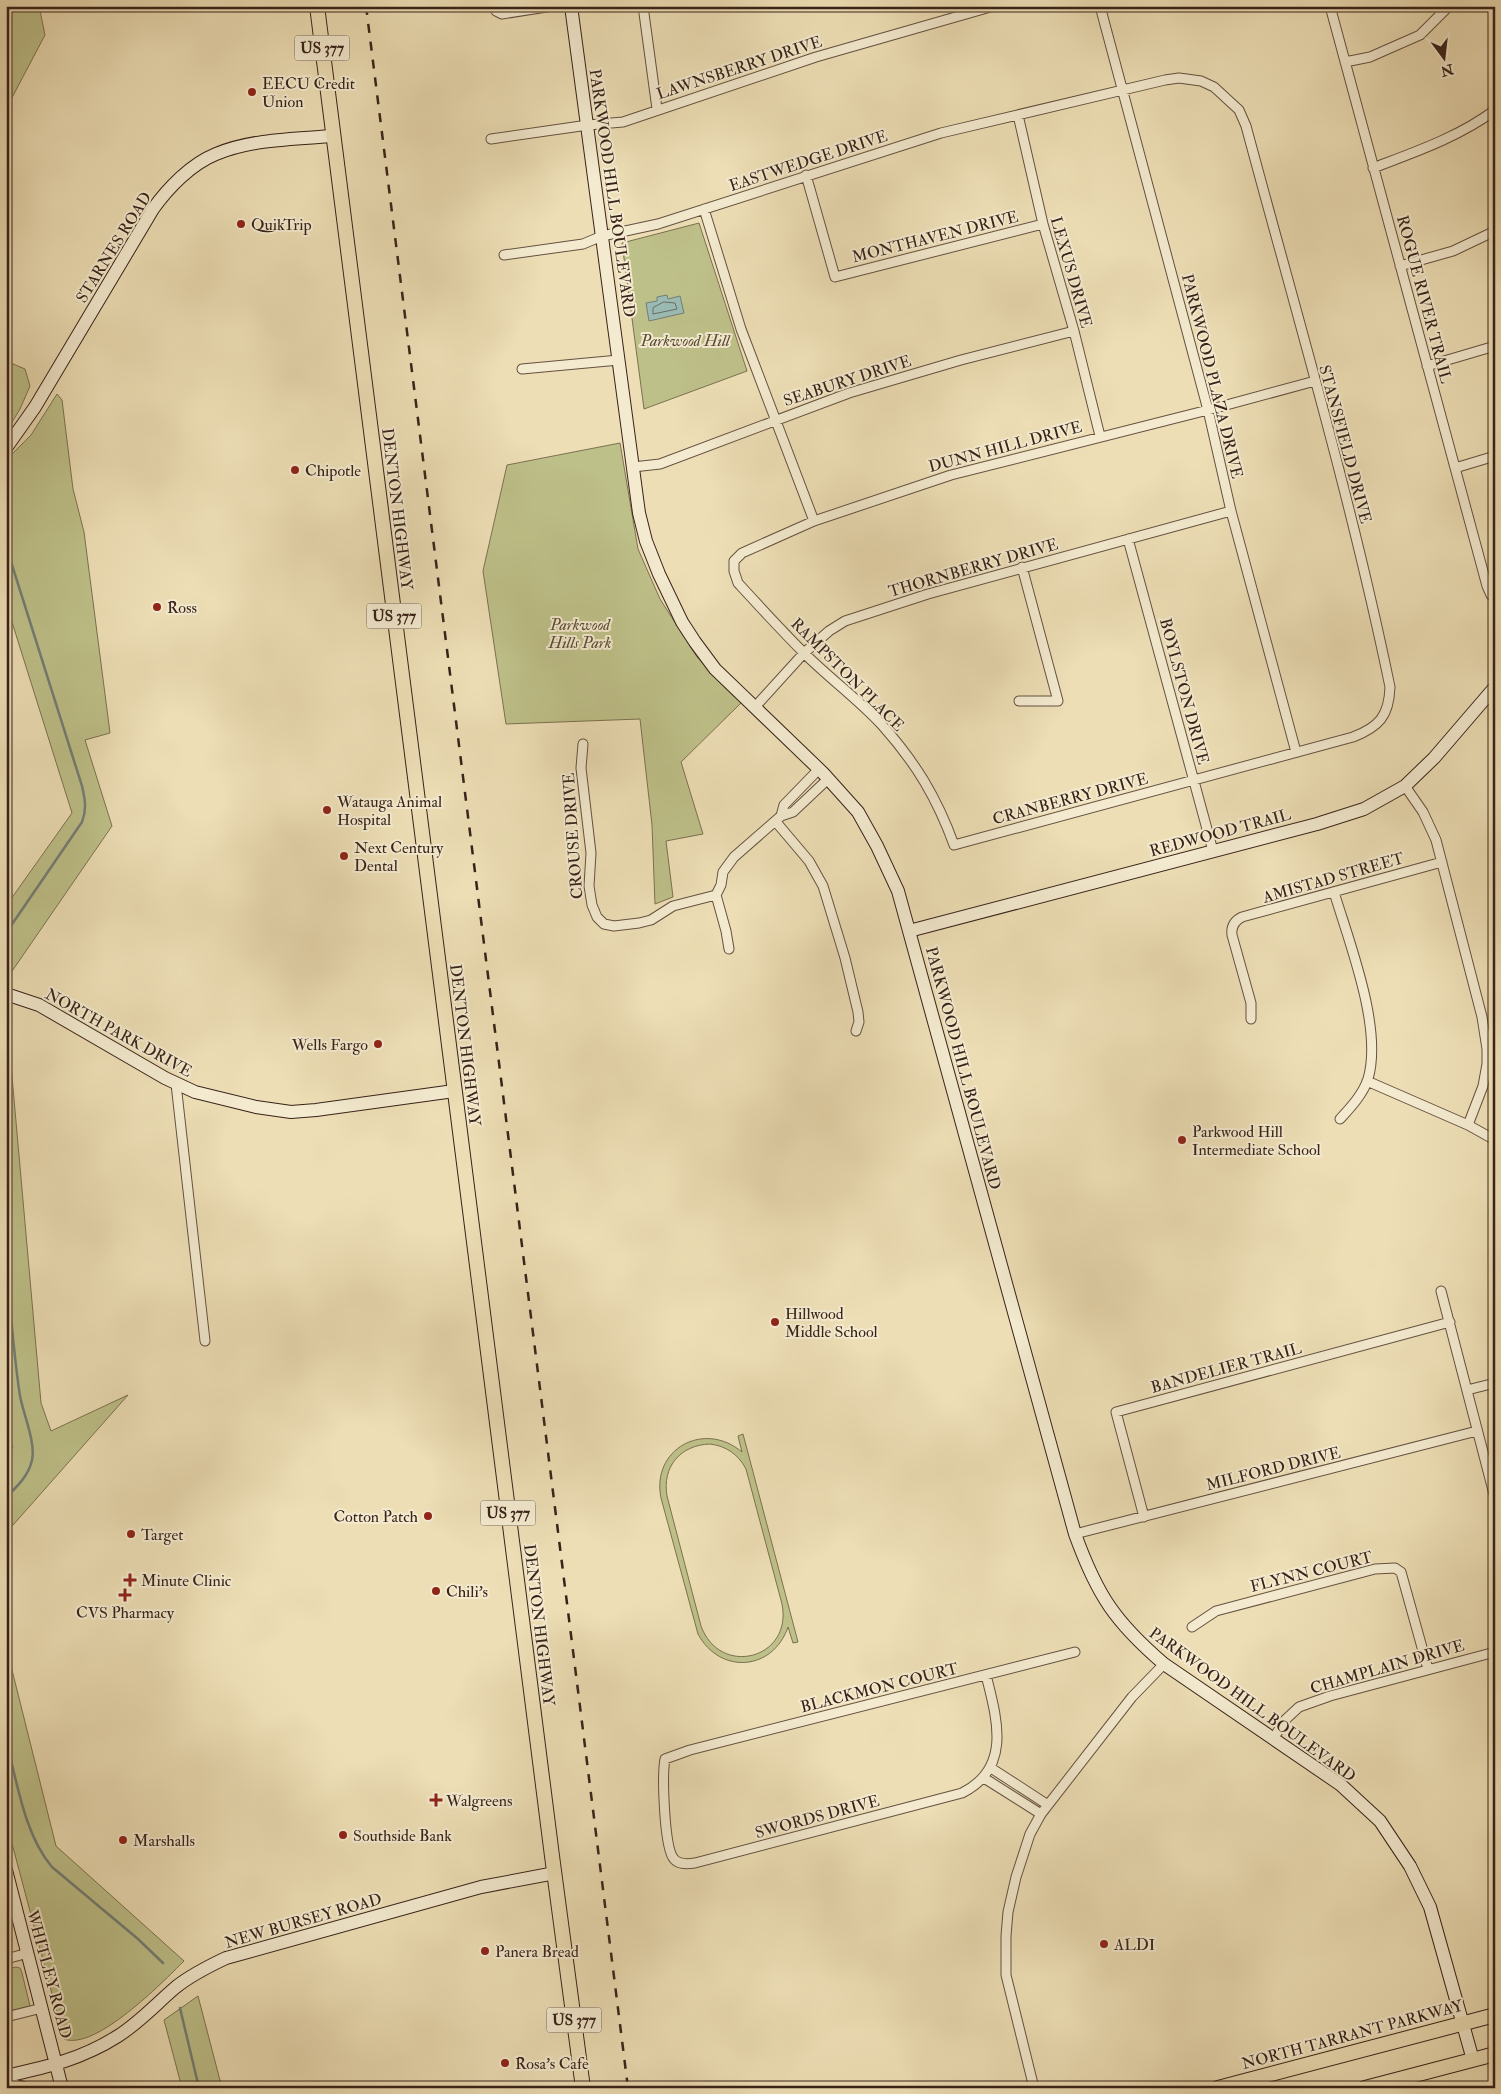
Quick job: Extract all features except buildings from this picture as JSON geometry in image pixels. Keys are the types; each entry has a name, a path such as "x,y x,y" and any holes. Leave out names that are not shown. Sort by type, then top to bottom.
{"main road":[{"name":"DENTON HIGHWAY","path":"317,6 454,1091 583,2088"},
{"name":"NORTH TARRANT PARKWAY","path":"1221,2087 1495,2015"},
{"path":"1365,2088 1495,2054"}],"street":[{"path":"494,6 502,14 554,6"},
{"name":"PARKWOOD HILL BOULEVARD","path":"571,6 639,513 646,541 671,601 686,629 715,669 819,769 858,812 877,846 898,891 1075,1534 1098,1591 1114,1615 1138,1642 1164,1664 1341,1785 1380,1821 1419,1882 1430,1907 1472,2060"},
{"path":"643,6 657,109"},
{"name":"LAWNSBERRY DRIVE","path":"490,139 623,122 816,57 994,6"},
{"name":"PARKWOOD PLAZA DRIVE","path":"1100,6 1208,410 1231,511 1296,752"},
{"name":"ROGUE RIVER TRAIL","path":"1330,6 1487,586 1491,595 1495,598"},
{"path":"1345,62 1370,56 1420,35 1449,6"},
{"name":"STANSFIELD DRIVE","path":"1121,90 1179,78 1201,81 1214,87 1239,110 1246,126 1342,482 1390,687 1390,701 1382,718 1368,732 1194,780"},
{"name":"EASTWEDGE DRIVE","path":"504,255 583,244 602,236 658,224 941,133 1121,90"},
{"path":"1373,168 1416,152 1464,130 1495,110"},
{"name":"LEXUS DRIVE","path":"1018,115 1043,224 1074,331 1100,436"},
{"name":"STARNES ROAD","path":"6,448 35,407 152,209 162,197 187,174 214,154 256,143 333,136"},
{"name":"MONTHAVEN DRIVE","path":"806,175 835,277 1043,224"},
{"path":"704,209 742,329 814,521"},
{"path":"1400,266 1453,251 1495,232"},
{"name":"SEABURY DRIVE","path":"634,467 660,464 850,393 1074,331"},
{"path":"1427,366 1495,346"},
{"path":"522,369 619,360"},
{"name":"DUNN HILL DRIVE","path":"738,583 734,571 734,561 742,553 814,521 951,474 1208,410 1315,381"},
{"path":"1455,468 1495,456"},
{"name":"THORNBERRY DRIVE","path":"754,708 804,653 828,631 845,622 928,594 1231,511"},
{"name":"BOYLSTON DRIVE","path":"1128,539 1213,851"},
{"path":"1019,701 1058,701 1022,567"},
{"name":"RAMPSTON PLACE","path":"738,583 804,653 881,725 906,755 926,781 942,811 954,845"},
{"name":"REDWOOD TRAIL","path":"909,931 1350,814 1382,801 1406,786 1434,758 1495,687"},
{"name":"CROUSE DRIVE","path":"583,744 581,768 590,853 589,886 592,905 597,917 604,924 614,926 639,923 651,920 673,906 716,895"},
{"path":"778,819 784,805 819,769"},
{"path":"729,949 716,895 723,872 734,857 778,819 793,812 828,779"},
{"name":"CRANBERRY DRIVE","path":"954,845 1194,780"},
{"path":"1406,786 1430,826 1442,862 1491,1050 1483,1086 1468,1125"},
{"path":"778,819 803,854 822,886 840,939 852,985 859,1022 856,1031"},
{"name":"AMISTAD STREET","path":"1251,1019 1251,1003 1232,935 1234,924 1242,917 1442,862"},
{"path":"1334,892 1362,989 1372,1043 1372,1063 1367,1080 1355,1103 1340,1119"},
{"name":"NORTH PARK DRIVE","path":"6,994 39,1005 176,1084 195,1092 256,1107 291,1112 316,1110 454,1091"},
{"path":"1367,1080 1468,1125 1495,1140"},
{"path":"176,1084 205,1341"},
{"path":"1441,1291 1495,1498"},
{"name":"BANDELIER TRAIL","path":"1144,1517 1116,1412 1450,1322"},
{"path":"1467,1390 1495,1382"},
{"name":"MILFORD DRIVE","path":"1075,1534 1478,1431"},
{"name":"FLYNN COURT","path":"1192,1627 1216,1611 1375,1569 1395,1568 1401,1572 1428,1669"},
{"name":"BLACKMON COURT","path":"690,1750 1075,1652"},
{"name":"CHAMPLAIN DRIVE","path":"1273,1739 1285,1720 1299,1707 1330,1696 1495,1652"},
{"path":"1034,2088 1006,1974 1008,1912 1016,1877 1030,1834 1041,1814 1132,1697 1164,1664"},
{"name":"SWORDS DRIVE","path":"690,1750 665,1759 663,1772 668,1846 674,1859 683,1864 695,1863 962,1793 975,1786 991,1768 997,1742 996,1712 986,1675"},
{"path":"991,1768 1048,1805"},
{"path":"984,1778 1041,1814"},
{"name":"WHITLEY ROAD","path":"6,1870 62,2088"},
{"name":"NEW BURSEY ROAD","path":"6,2076 57,2065 88,2053 118,2036 155,2007 177,1986 226,1958 481,1887 555,1873"},
{"path":"6,1959 28,1953"},
{"path":"6,2018 42,2008"},
{"path":"6,2083 23,2088"}],"green space":[{"path":"6,6 39,6 45,35 6,109"},
{"name":"Parkwood Hill","path":"699,223 747,371 644,409 622,243"},
{"path":"6,361 25,369 30,386 20,409 6,432"},
{"path":"57,394 62,400 73,489 84,532 110,733 85,740 112,826 8,977 6,906 72,813 6,603 6,460 31,435"},
{"name":"Parkwood Hills Park","path":"620,443 638,549 660,599 697,657 741,703 681,762 703,834 666,841 673,897 655,904 652,825 640,719 506,724 483,571 507,465"},
{"path":"6,1009 41,1403 51,1431 128,1395 6,1533 6,1452 13,1448 6,1426"},
{"path":"743,1434 798,1642 793,1643 788,1627 781,1642 771,1652 759,1659 746,1662 732,1661 719,1656 708,1647 698,1634 661,1498 660,1481 664,1466 672,1453 684,1445 697,1440 712,1439 727,1443 742,1452 738,1436","holes":["699,1445 716,1445 735,1455 746,1469 782,1604 782,1623 777,1638 766,1649 753,1655 738,1656 723,1652 710,1642 701,1626 667,1496 667,1476 675,1460 690,1448"]},
{"path":"6,1646 56,1846 184,1961 145,1999 127,2013 93,2035 77,2040 64,2039 6,1821"},
{"path":"20,1968 22,1973 30,2006 6,2012 6,1969"},
{"path":"198,1996 222,2088 182,2088 164,2020"}],"water":[{"path":"667,295 668,299 680,296 684,313 649,321 646,303 657,301 657,297"}],"waterway":[{"path":"6,546 82,786 85,804 82,822 6,933"},
{"path":"6,1258 20,1396 31,1437 33,1453 25,1476 6,1497"},
{"path":"6,1740 28,1823 42,1854 52,1867 138,1939 163,1963"},
{"path":"180,2008 199,2088"}],"railway":[{"path":"366,6 628,2088"}],"place":[{"name":"EECU Credit Union","path":"252,92"},
{"name":"QuikTrip","path":"241,224"},
{"name":"Chipotle","path":"295,470"},
{"name":"Ross","path":"157,607"},
{"name":"Watauga Animal Hospital","path":"327,810"},
{"name":"Next Century Dental","path":"344,856"},
{"name":"Wells Fargo","path":"378,1044"},
{"name":"Parkwood Hill Intermediate School","path":"1182,1140"},
{"name":"Hillwood Middle School","path":"775,1322"},
{"name":"Cotton Patch","path":"428,1516"},
{"name":"Target","path":"131,1534"},
{"name":"Minute Clinic","path":"130,1580"},
{"name":"Chili's","path":"436,1591"},
{"name":"CVS Pharmacy","path":"125,1595"},
{"name":"Walgreens","path":"436,1800"},
{"name":"Southside Bank","path":"343,1835"},
{"name":"Marshalls","path":"123,1840"},
{"name":"ALDI","path":"1104,1944"},
{"name":"Panera Bread","path":"485,1951"},
{"name":"Rosa's Cafe","path":"505,2063"}]}
